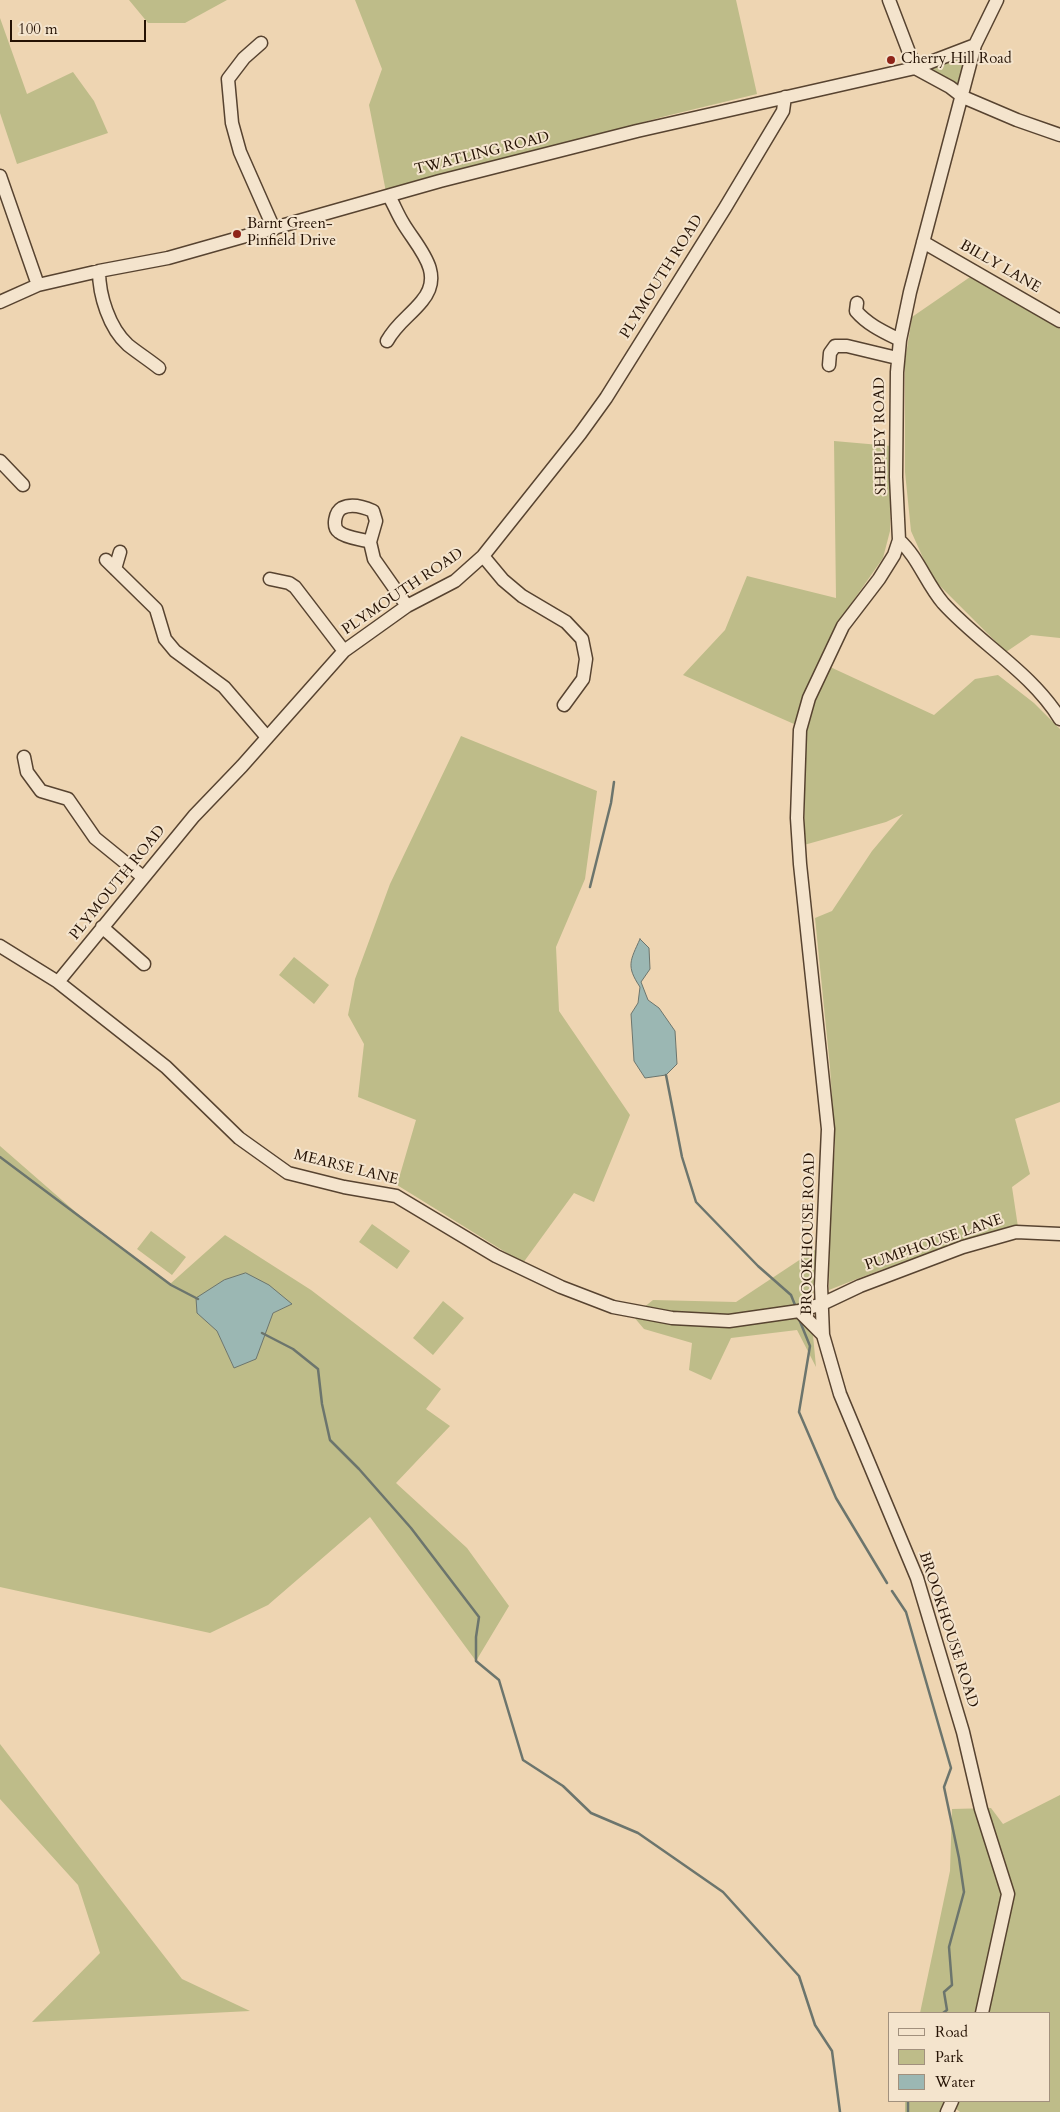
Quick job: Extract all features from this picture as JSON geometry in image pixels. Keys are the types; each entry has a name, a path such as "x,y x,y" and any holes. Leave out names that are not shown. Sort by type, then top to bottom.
{"street":[{"path":"889,0 915,68 950,87 963,97 1017,120 1060,135"},
{"name":"SHEPLEY ROAD","path":"899,540 896,477 897,358 900,340 910,292 963,97 975,45 997,0"},
{"path":"261,43 248,48 228,79 232,123 240,152 274,229"},
{"name":"TWATLING ROAD","path":"0,302 38,285 168,258 440,181 637,131 915,68 975,45"},
{"name":"PLYMOUTH ROAD","path":"58,982 194,816 242,766 266,736 344,651 407,606 454,581 470,570 483,556 580,434 606,398 784,110 785,97"},
{"path":"0,176 38,285"},
{"path":"387,341 394,327 423,301 432,282 431,268 425,255 403,224 389,196"},
{"name":"BILLY LANE","path":"923,242 1060,321"},
{"path":"99,271 99,282 105,307 118,331 127,344 159,368"},
{"path":"857,303 856,311 860,316 877,329 900,340"},
{"path":"828,365 830,353 835,346 847,346 897,358"},
{"path":"0,461 23,484"},
{"path":"899,540 910,550 927,582 944,604 1035,689 1060,719"},
{"name":"BROOKHOUSE ROAD","path":"899,540 894,555 849,618 830,651 810,698 800,730 797,818 800,864 828,1129 821,1286 823,1335 840,1394 917,1578 963,1732 981,1809 1008,1894 982,2012"},
{"path":"370,542 374,559 407,606"},
{"path":"120,552 111,565 156,609 166,639 175,652 224,687 266,736"},
{"path":"483,556 503,580 516,591 566,622 582,639 586,659 582,679 564,705"},
{"path":"270,579 289,583 295,587 344,651"},
{"path":"24,757 27,772 41,790 68,799 95,838 143,877"},
{"path":"102,927 144,964"},
{"name":"MEARSE LANE","path":"0,946 58,982 166,1067 239,1138 288,1173 344,1187 396,1196 496,1256 560,1287 613,1307 672,1318 728,1321 799,1312 822,1304"},
{"name":"PUMPHOUSE LANE","path":"822,1304 860,1286 963,1247 1016,1232 1060,1234"},
{"path":"799,1312 823,1335"}],"green space":[{"path":"129,0 227,0 185,23 148,23"},
{"path":"355,0 736,0 757,94 666,116 386,192 369,105 382,69"},
{"path":"0,18 27,94 73,72 94,101 108,133 17,164 0,113"},
{"path":"965,55 967,56 959,87 930,71 932,68"},
{"path":"973,275 1060,329 1060,638 1031,635 1006,652 932,578 911,531 905,472 905,361 912,317"},
{"path":"834,441 891,446 890,531 883,558 853,601 825,647 794,724 683,675 725,630 747,576 836,598"},
{"path":"828,666 934,715 975,679 998,675 1034,703 1060,729 1060,1102 1015,1119 1030,1174 1012,1187 1018,1227 922,1256 829,1290 830,1207 835,1147 830,1067 815,918 832,911 872,851 903,814 886,822 804,845 806,722"},
{"path":"461,736 597,791 585,879 556,947 559,1011 630,1115 594,1202 574,1193 523,1263 397,1185 416,1120 358,1097 364,1044 348,1015 355,979 390,884"},
{"path":"294,957 329,985 314,1004 279,975"},
{"path":"0,1146 102,1235 170,1284 225,1235 311,1290 441,1389 426,1409 450,1426 396,1483 467,1548 509,1606 476,1661 370,1517 268,1605 210,1633 0,1587","holes":["292,1304 273,1313 264,1334 234,1368 217,1331"]},
{"path":"372,1224 410,1251 397,1269 359,1242"},
{"path":"151,1231 186,1257 172,1275 137,1249"},
{"path":"816,1249 813,1297 799,1306 800,1314 813,1335 816,1367 797,1330 731,1338 711,1380 689,1370 692,1343 644,1329 633,1316 653,1300 736,1302"},
{"path":"443,1301 464,1318 433,1355 413,1338"},
{"path":"0,1744 182,1979 250,2011 32,2022 100,1953 78,1885 0,1799"},
{"path":"1060,1795 1060,2112 960,2112 950,2104 947,2112 905,2112 905,2102 1050,2102 1050,2012 920,2012 950,1871 952,1809 991,1808 1003,1824"}],"water":[{"path":"640,939 649,948 650,969 641,982 648,1000 659,1008 675,1031 677,1064 666,1075 645,1078 634,1061 631,1014 638,1003 640,987 633,974 631,963"},
{"path":"246,1273 269,1285 292,1304 273,1313 256,1359 234,1368 217,1331 197,1313 196,1298 224,1280"}],"waterway":[{"path":"590,887 611,803 614,782"},
{"path":"666,1075 682,1157 696,1202 758,1266 791,1295 795,1305"},
{"path":"0,1157 171,1285 198,1299"},
{"path":"799,1319 810,1346 799,1412 836,1498 887,1583"},
{"path":"262,1333 293,1349 318,1369 322,1404 330,1440 359,1469 411,1528 479,1617 476,1637 476,1661 499,1680 523,1760 563,1786 591,1813 638,1833 723,1892 799,1976 815,2025 832,2051 840,2112"},
{"path":"892,1591 906,1612 951,1768 944,1787 964,1892 949,1947 952,1985 944,1992 947,2010 944,2012"},
{"path":"908,2102 908,2112"}],"place":[{"name":"Cherry Hill Road","path":"891,60"},
{"name":"Barnt Green- Pinfield Drive","path":"237,234"}]}
